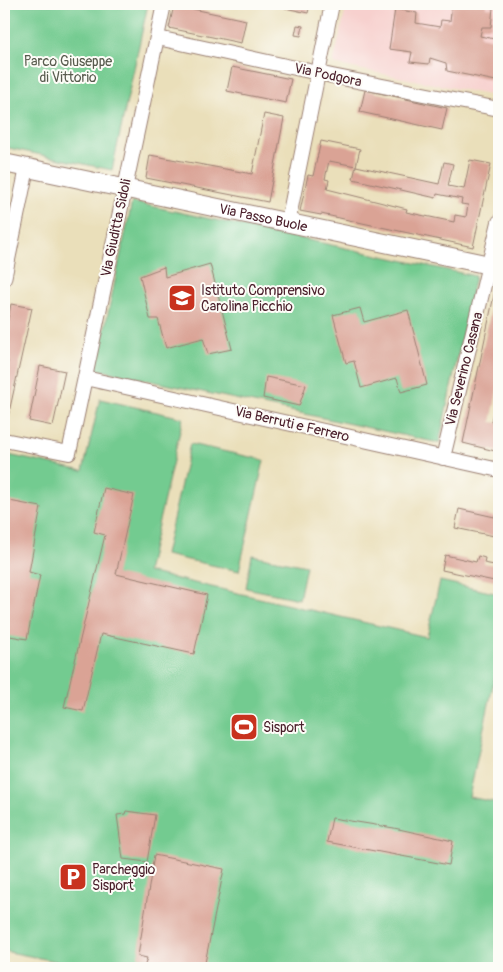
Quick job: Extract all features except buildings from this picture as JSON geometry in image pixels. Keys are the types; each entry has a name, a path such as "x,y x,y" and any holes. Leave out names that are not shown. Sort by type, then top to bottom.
{"street":[{"name":"Via Giuditta Sidoli","path":"4,440 69,453 164,4"},
{"path":"288,222 332,4"},
{"name":"Via Podgora","path":"158,38 499,109"},
{"name":"Via Passo Buole","path":"4,162 494,266"},
{"path":"4,280 27,168"},
{"name":"Via Severino Casana","path":"443,458 494,266 499,222"},
{"name":"Via Berruti e Ferrero","path":"85,378 499,470"}],"shaded area":[{"path":"347,4 499,4 499,97 333,64"}],"green space":[{"name":"Parco Giuseppe di Vittorio","path":"4,4 148,4 112,170 4,147"},
{"path":"132,202 475,276 439,443 96,369"},
{"name":"Sisport","path":"100,399 183,418 147,572 427,637 440,581 499,594 499,657 469,797 499,803 499,968 91,968 4,951 4,454 83,471"},
{"path":"190,444 264,460 239,571 165,555"},
{"path":"252,555 306,566 299,599 246,588"}],"place":[{"name":"Istituto Comprensivo Carolina Picchio","path":"182,298"},
{"name":"Sisport","path":"244,727"},
{"name":"Parcheggio Sisport","path":"73,877"}]}
